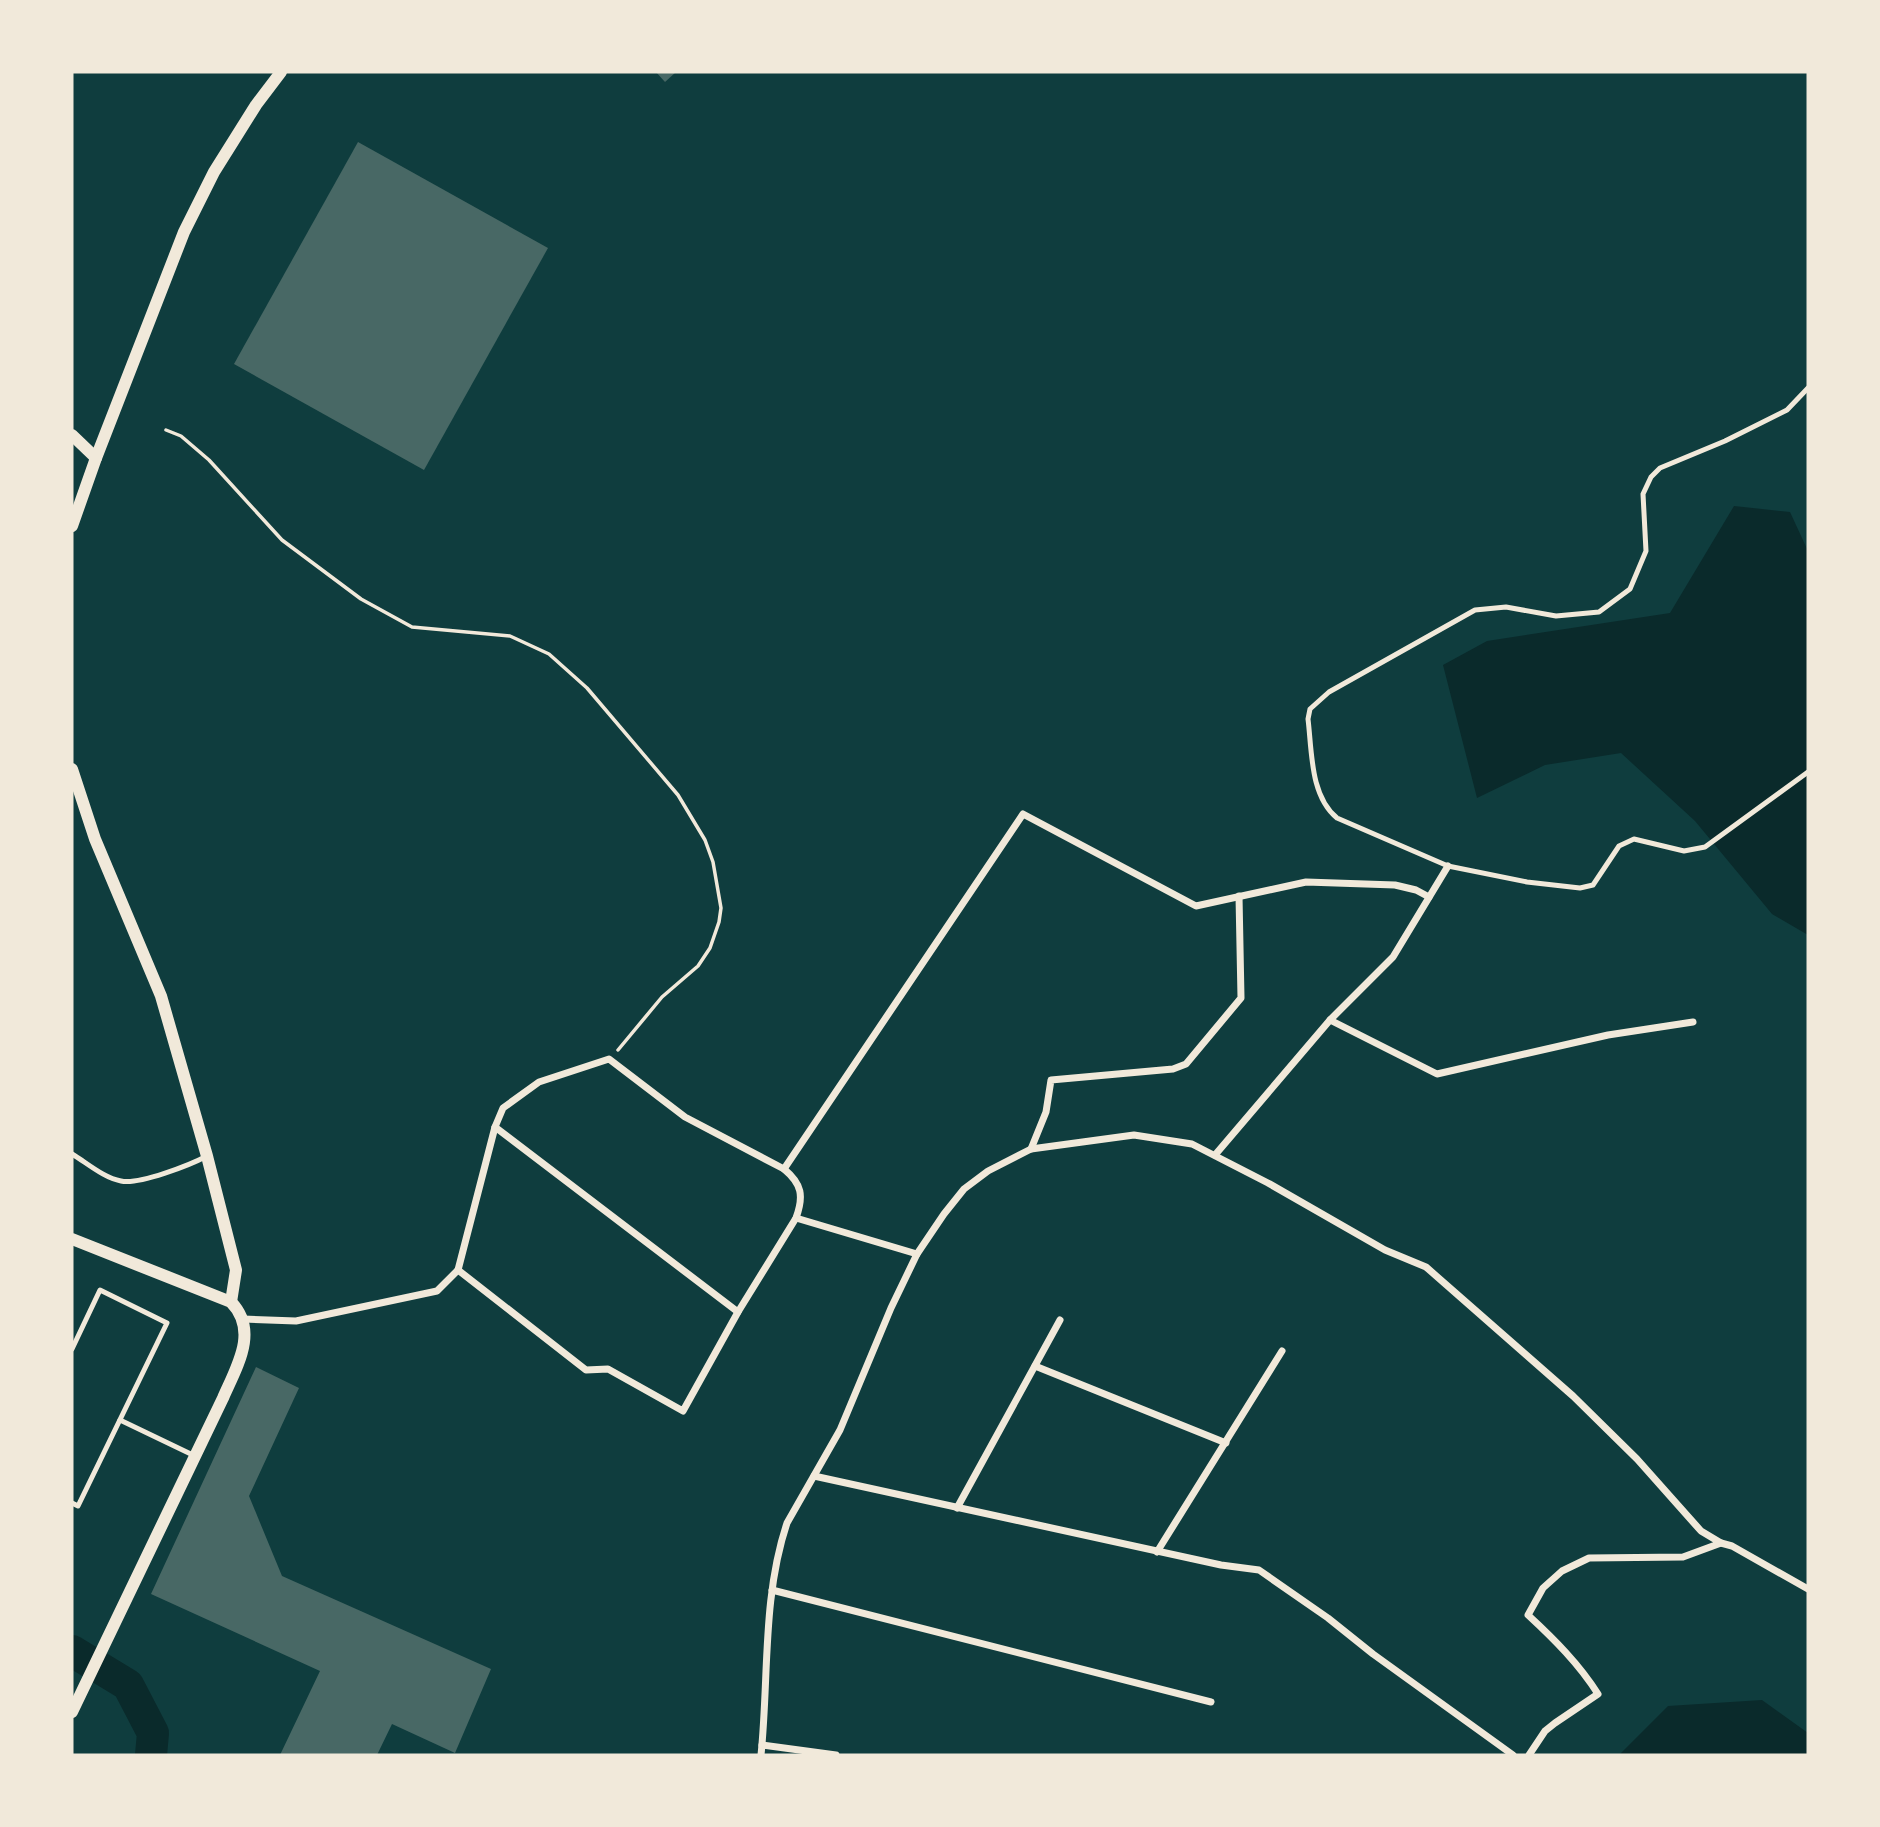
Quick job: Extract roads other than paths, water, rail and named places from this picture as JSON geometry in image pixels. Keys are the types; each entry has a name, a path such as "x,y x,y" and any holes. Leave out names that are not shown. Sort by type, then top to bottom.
{"street":[{"path":"72,526 189,221 232,143 281,72"},
{"path":"72,435 96,458"},
{"path":"72,769 95,839 161,996 207,1156 236,1270 231,1302"},
{"path":"783,1169 1023,814 1196,906 1306,882 1395,885 1416,890 1429,897"},
{"path":"1215,1155 1330,1020 1393,957 1448,866"},
{"path":"1031,1149 1046,1112 1051,1080 1173,1069 1186,1064 1229,1014 1241,998 1239,896"},
{"path":"1330,1020 1437,1074 1608,1035 1693,1022"},
{"path":"243,1319 296,1321 437,1291 457,1270 495,1127 503,1108 539,1082 609,1059 685,1117 783,1169 794,1178 802,1201 796,1218 737,1312 683,1411 608,1369 586,1370 457,1270"},
{"path":"495,1127 737,1312"},
{"path":"761,1755 769,1611 787,1523 840,1430 891,1308 918,1254 944,1213 964,1189 988,1171 1031,1149 1134,1135 1192,1144 1268,1183 1385,1250 1426,1267 1573,1396 1637,1459 1701,1531 1808,1589"},
{"path":"796,1218 918,1254"},
{"path":"72,1239 231,1302 239,1310 246,1329 246,1341 240,1360 72,1712"},
{"path":"957,1508 1060,1320"},
{"path":"1157,1552 1282,1351"},
{"path":"1035,1366 1226,1443"},
{"path":"814,1476 1157,1552 1259,1570 1513,1755"},
{"path":"1529,1755 1545,1731 1598,1694 1556,1640 1528,1615 1543,1588 1562,1572 1589,1558 1683,1557 1721,1543"},
{"path":"772,1590 1211,1702"},
{"path":"762,1745 836,1755"}],"lane":[{"path":"1808,388 1787,410 1725,441 1660,468 1651,477 1643,494 1646,551 1630,589 1599,612 1556,616 1506,607 1475,610 1329,692 1310,709 1308,719 1318,790 1327,810 1338,818 1448,866 1527,882 1580,888 1593,885 1619,846 1634,839 1684,851 1705,847 1808,772"},
{"path":"72,1154 111,1178 124,1182 190,1165 207,1156"},
{"path":"72,1349 100,1290 167,1323 78,1506 72,1503"},
{"path":"120,1420 195,1456"}],"water":[{"path":"1734,506 1790,512 1808,551 1808,935 1772,914 1695,821 1621,753 1545,765 1477,798 1443,665 1487,641 1670,613"},
{"path":"1762,1700 1808,1733 1808,1755 1619,1755 1668,1706"}],"waterway":[{"path":"72,1651 128,1685 153,1733 151,1755"}]}
